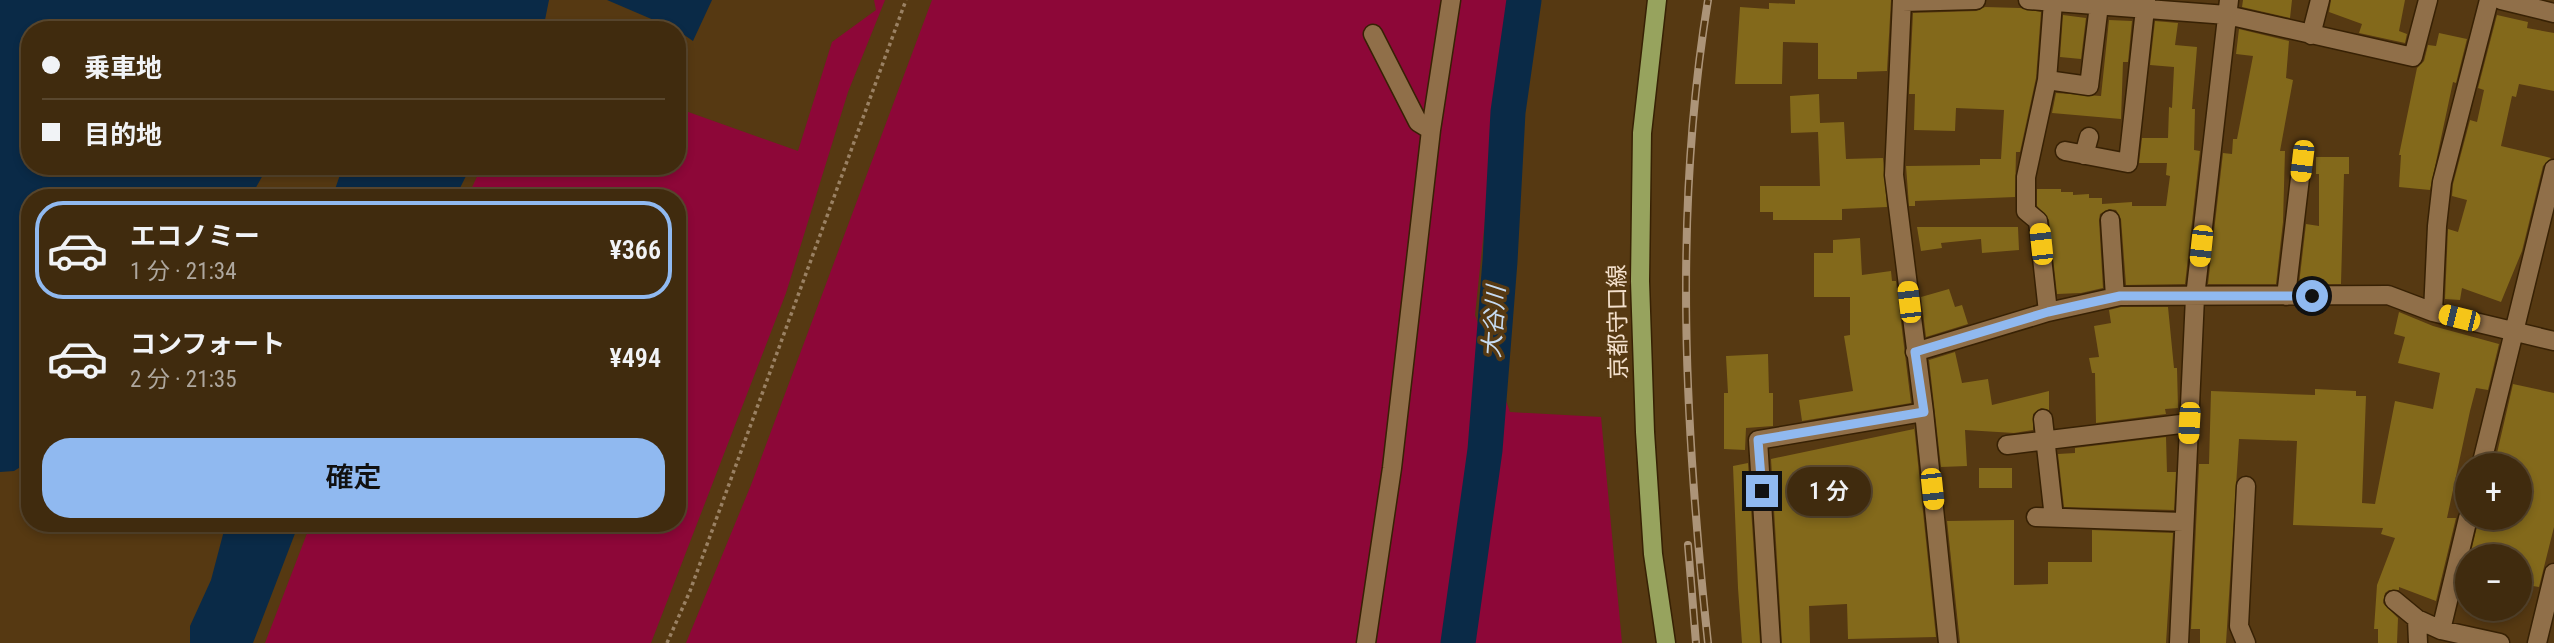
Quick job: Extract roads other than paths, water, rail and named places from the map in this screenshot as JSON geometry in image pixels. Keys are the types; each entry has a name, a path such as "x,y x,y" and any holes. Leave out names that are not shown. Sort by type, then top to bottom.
{"main road":[{"name":"京都守口線","path":"1657,0 1642,133 1640,281 1645,432 1653,554 1666,643"}],"street":[{"path":"1366,643 1393,456 1431,130 1451,0"},
{"path":"1948,643 1924,412 1894,175 1902,1 1976,0"},
{"path":"2028,0 2099,5 2228,8 2311,35 2413,57 2428,0"},
{"path":"2311,35 2320,0"},
{"path":"2432,312 2442,182 2489,0"},
{"path":"2501,0 2554,13"},
{"path":"2048,312 2038,221 2026,211 2026,177 2047,80 2053,2"},
{"path":"2047,80 2089,86 2099,5"},
{"path":"2065,151 2086,146 2128,163 2146,5"},
{"path":"2179,643 2195,298 2228,8"},
{"path":"1373,34 1418,122 1431,130"},
{"path":"2286,296 2302,161"},
{"path":"2484,453 2554,169"},
{"path":"2110,220 2115,297"},
{"path":"1915,352 2048,312 2115,297 2388,295 2432,312 2554,341"},
{"path":"1771,643 1758,440 1924,412"},
{"path":"2043,419 2045,518 2183,522"},
{"path":"2007,444 2189,423"},
{"path":"2246,486 2239,626 2246,643"},
{"path":"2441,630 2465,530"},
{"path":"2537,643 2554,573"},
{"path":"2394,600 2417,619 2441,630 2501,643"},
{"path":"2417,619 2418,643"}],"water":[{"path":"0,0 549,0 545,21 21,21 21,175 263,175 255,189 21,189 21,467 14,471 0,472"},
{"path":"607,0 712,0 693,41 686,36 686,21 656,21"},
{"path":"340,175 466,175 460,189 335,189"},
{"path":"224,532 296,532 253,643 190,643 190,626 211,580"}],"waterway":[{"name":"大谷川","path":"1458,643 1485,450 1500,261 1508,112 1524,0"}],"railway":[{"path":"1708,0 1690,160 1686,321 1693,483 1708,643"},
{"path":"1688,545 1696,643"}]}
